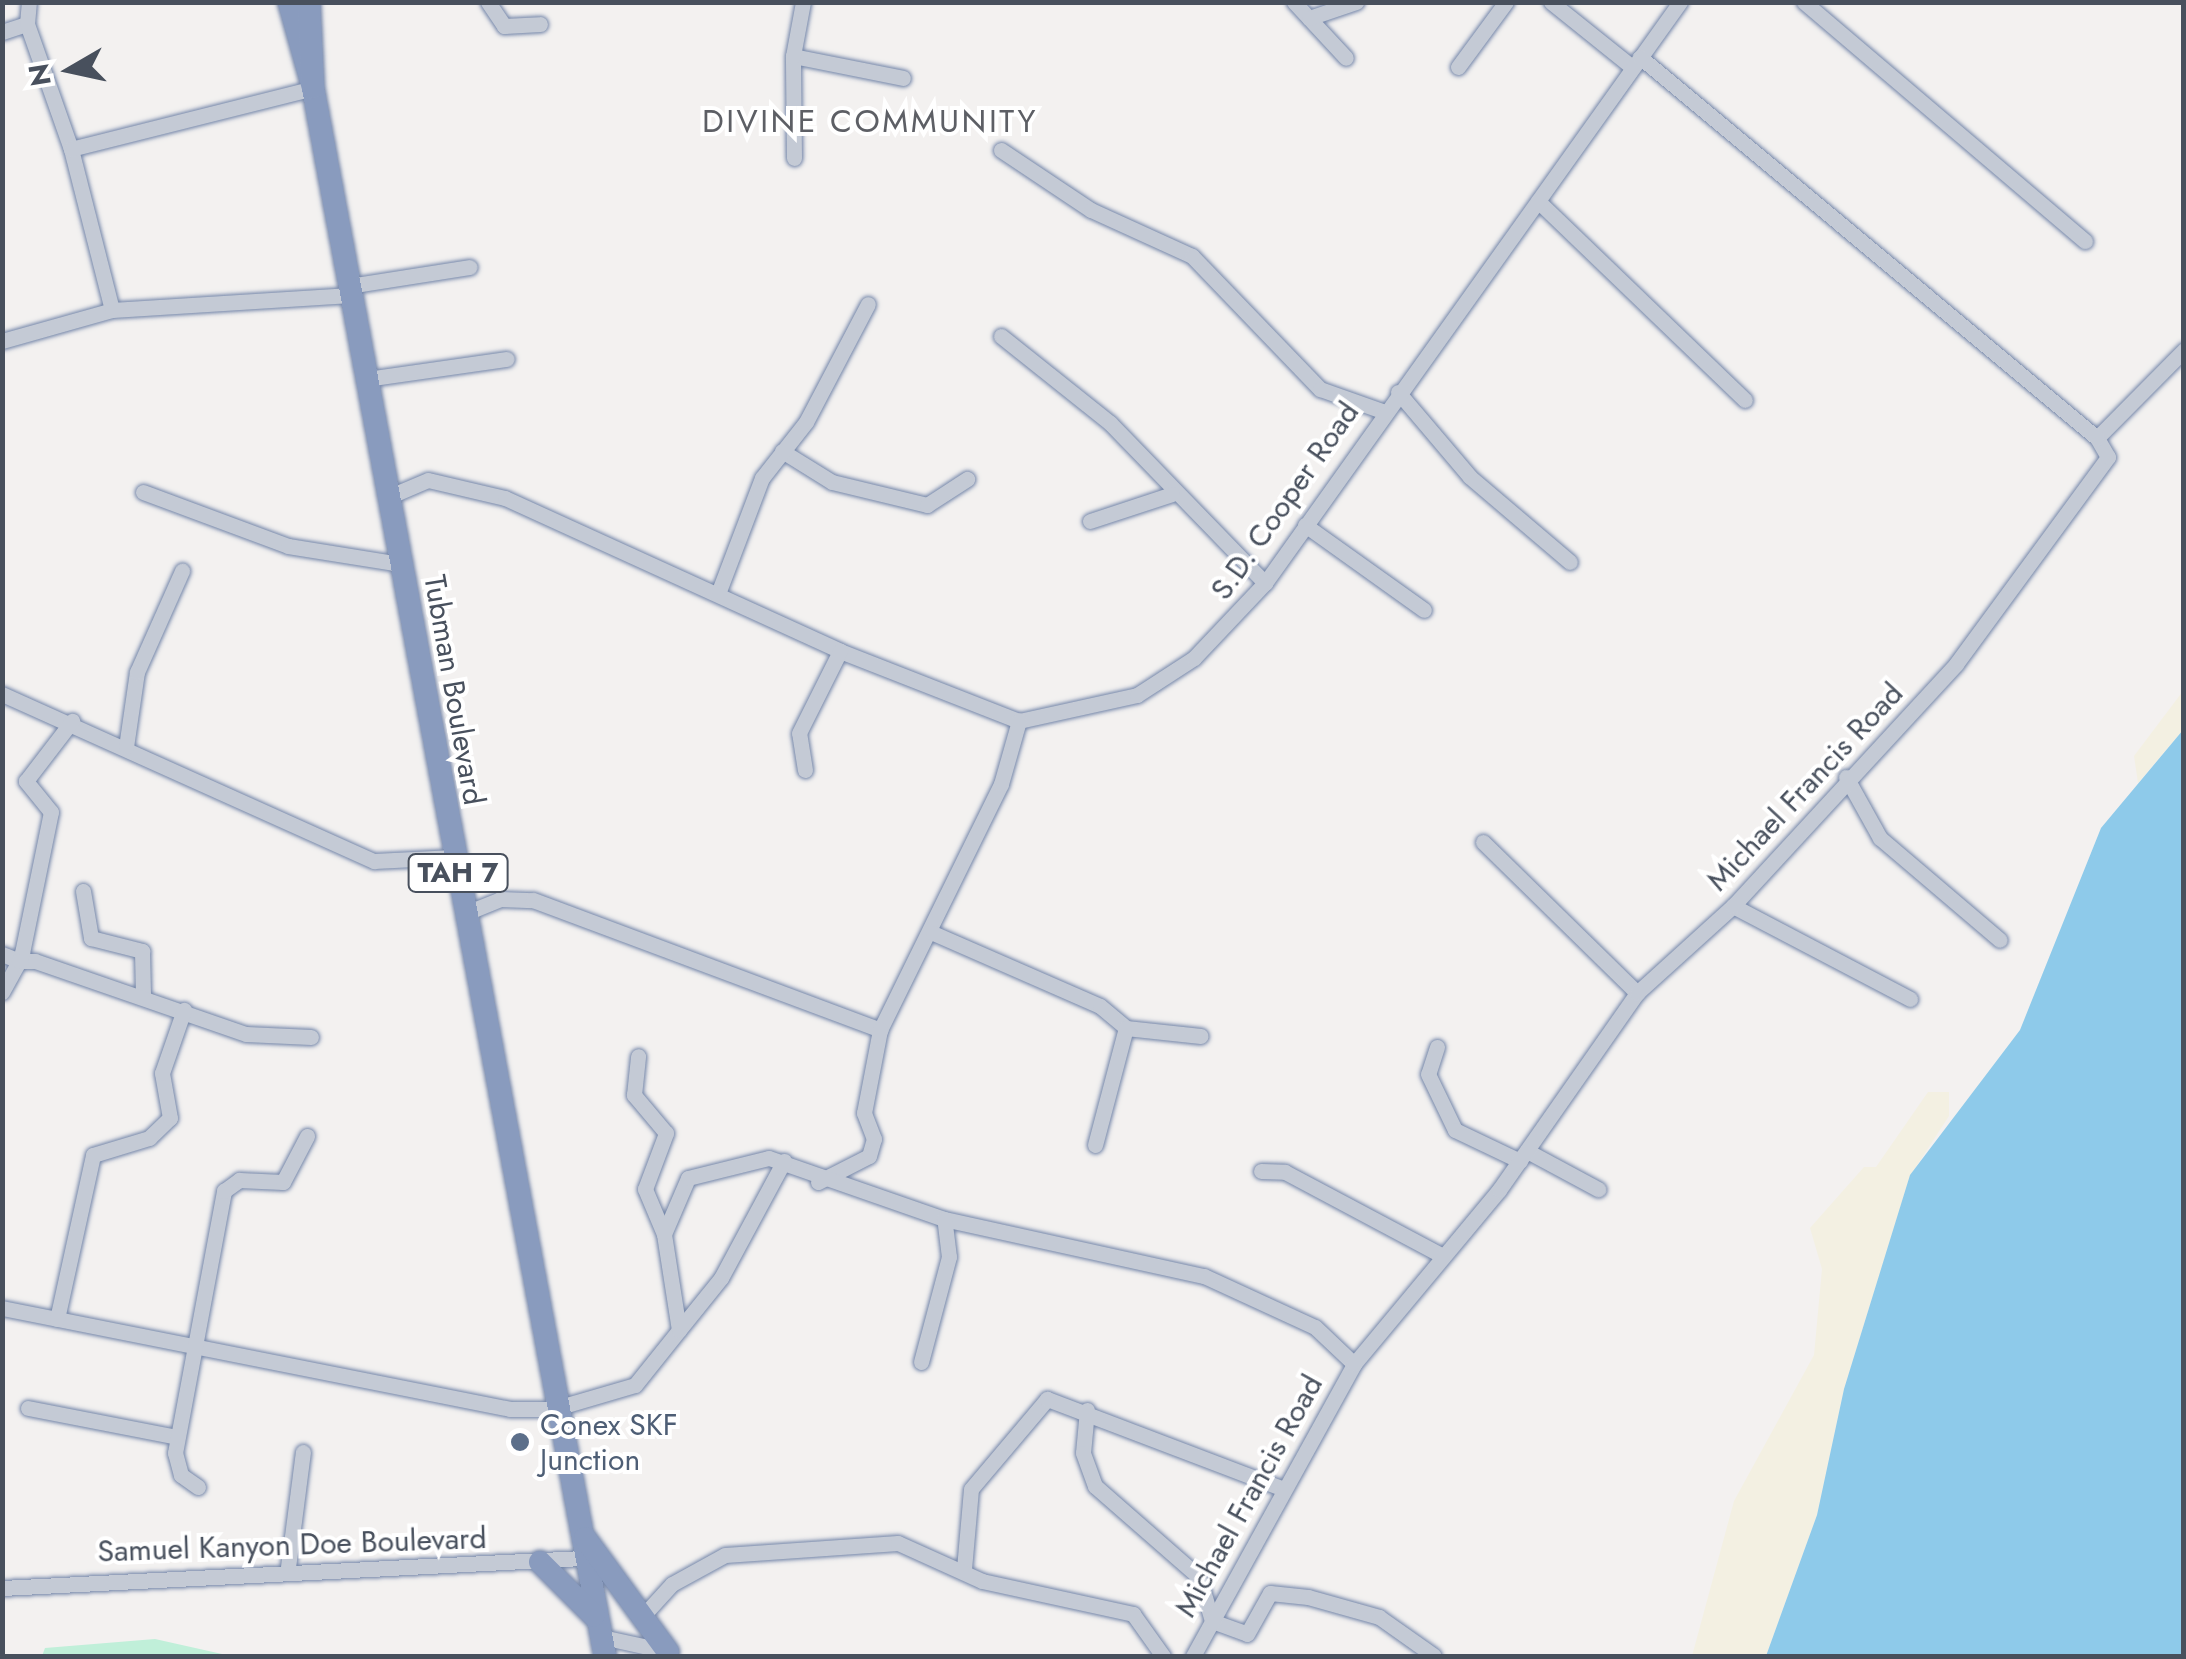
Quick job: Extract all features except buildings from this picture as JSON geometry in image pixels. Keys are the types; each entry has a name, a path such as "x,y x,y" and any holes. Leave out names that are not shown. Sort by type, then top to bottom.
{"highway":[{"name":"Tubman Boulevard","path":"289,2 314,88 553,1409 602,1638"},
{"name":"Tubman Boulevard","path":"309,2 314,88"},
{"path":"577,1525 640,1619 671,1654"},
{"path":"540,1562 602,1638"}],"street":[{"path":"28,2 27,24 71,149 112,310"},
{"path":"488,2 504,26 540,24"},
{"path":"794,158 792,56 803,2"},
{"path":"1294,2 1346,58"},
{"path":"1309,18 1356,2"},
{"path":"1458,67 1506,2"},
{"path":"1550,2 1636,62 2096,438 2184,350"},
{"name":"S.D. Cooper Road","path":"1018,721 1137,696 1194,658 1265,583 1382,411 1680,2"},
{"path":"1804,2 2084,241"},
{"path":"2,32 27,24"},
{"path":"792,56 903,78"},
{"path":"71,149 314,88"},
{"path":"1002,150 1076,201 1192,256 1320,389 1382,411"},
{"path":"1538,201 1746,400"},
{"path":"2,342 112,310 350,290 470,268"},
{"path":"719,592 782,451 868,304"},
{"path":"1001,336 1110,423 1172,494 1265,583"},
{"path":"366,379 507,359"},
{"path":"1398,392 1470,477 1570,562"},
{"name":"Michael Francis Road","path":"1193,1656 1279,1487 1354,1364 1523,1156 1636,992 1733,906 1846,777 1956,664 2022,581 2108,457 2096,438"},
{"path":"782,451 832,482 926,505 968,479"},
{"path":"388,497 428,480 505,498 719,592 840,651 1018,721 1001,784 933,933 880,1030 864,1113 874,1139 869,1156 818,1182"},
{"path":"143,492 288,546 400,564"},
{"path":"1090,521 1172,494"},
{"path":"1305,525 1424,610"},
{"path":"126,747 137,672 182,571"},
{"path":"805,770 799,733 840,651"},
{"path":"2,694 72,721 374,860 454,857"},
{"path":"3,990 25,958 51,812 26,782 72,721"},
{"path":"1846,777 1880,838 2000,940"},
{"path":"1483,842 1636,992"},
{"path":"82,892 91,938 142,951 143,996"},
{"path":"466,914 500,899 533,900 880,1030"},
{"path":"1733,906 1910,998"},
{"path":"933,933 1100,1006 1126,1028 1201,1036"},
{"path":"2,943 25,958"},
{"path":"2,954 143,996 246,1034 311,1037"},
{"path":"58,1320 93,1155 109,1143 150,1138 170,1118 162,1073 184,1010"},
{"path":"1095,1144 1126,1028"},
{"path":"1436,1046 1428,1074 1455,1130 1598,1188"},
{"path":"638,1056 634,1095 666,1134 645,1189 664,1234 679,1330"},
{"path":"198,1487 181,1475 176,1437 197,1350 224,1191 239,1180 284,1182 308,1136"},
{"path":"664,1234 688,1178 749,1158 784,1160 818,1182 944,1219 1204,1276 1314,1327 1354,1364"},
{"path":"2,1308 197,1350 510,1409 553,1409 651,1376 679,1330 721,1278 784,1160"},
{"path":"1261,1171 1285,1172 1441,1255"},
{"path":"921,1362 948,1257 944,1219"},
{"path":"964,1569 971,1489 1039,1404 1087,1410 1154,1447 1217,1457 1279,1487"},
{"path":"28,1408 176,1437"},
{"path":"1087,1410 1083,1453 1095,1486 1199,1576 1212,1621 1247,1634 1270,1593 1308,1598 1378,1617 1434,1656"},
{"path":"288,1567 303,1452"},
{"path":"640,1619 672,1584 725,1556 898,1543 1044,1600 1075,1598 1132,1614 1162,1656"},
{"name":"Samuel Kanyon Doe Boulevard","path":"2,1588 288,1567 583,1558"},
{"path":"602,1638 671,1654"}],"green space":[{"path":"155,1639 231,1656 42,1656 45,1648"}],"sand":[{"path":"2183,691 2183,730 2138,783 2134,756"},
{"path":"1928,1092 1949,1092 1949,1116 1910,1176 1844,1389 1817,1515 1766,1656 1692,1656 1734,1501 1814,1355 1822,1269 1810,1228 1864,1167 1876,1167"}],"water":[{"path":"2183,730 2183,1656 1766,1656 1817,1515 1844,1389 1910,1175 2020,1030 2101,828"}],"place":[{"name":"Conex SKF Junction","path":"520,1442"}],"district":[{"name":"DIVINE COMMUNITY","path":"870,121"}]}
